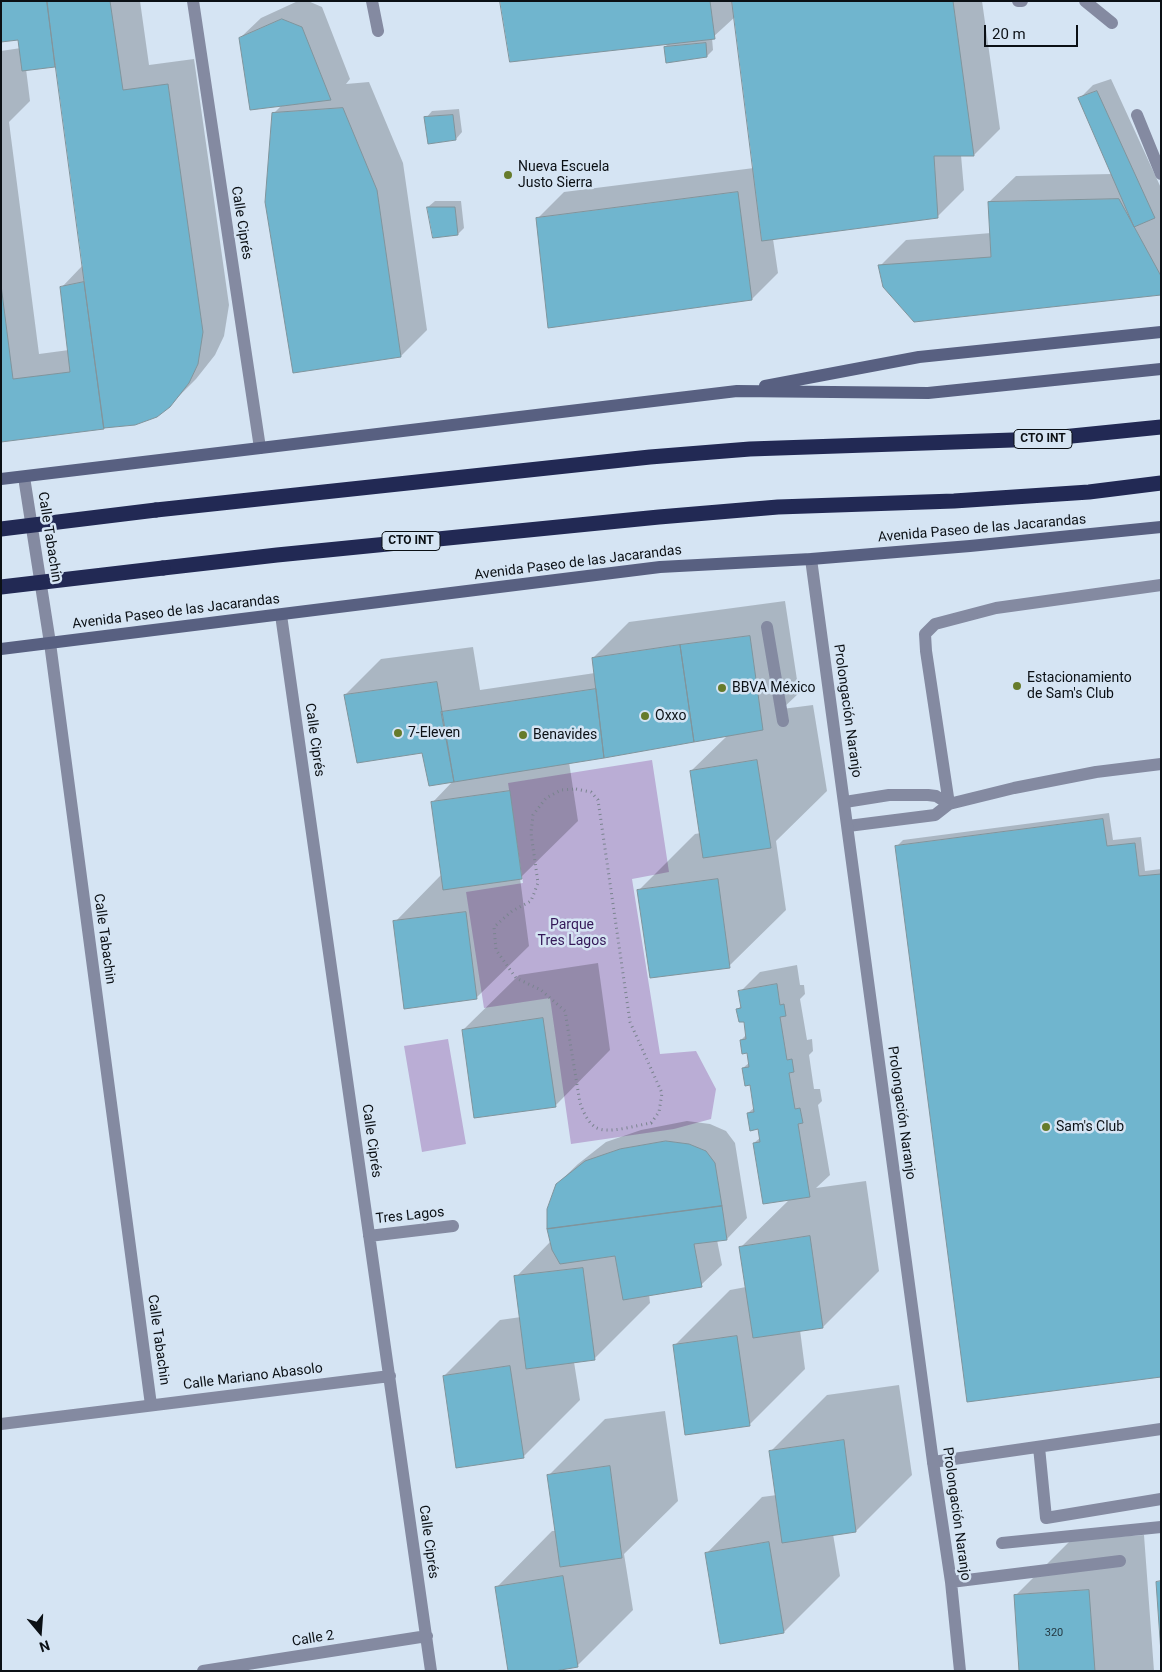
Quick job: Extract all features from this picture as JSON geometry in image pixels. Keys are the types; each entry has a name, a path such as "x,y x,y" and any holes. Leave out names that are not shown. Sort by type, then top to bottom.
{"highway":[{"name":"CTO INT","path":"1,529 156,510 650,458 750,450 1042,439 1161,426"},
{"name":"CTO INT","path":"1,587 277,555 659,517 778,507 954,501 1050,495 1161,483"}],"main road":[{"path":"1,479 737,391 919,356 1161,332"},
{"path":"737,391 928,393 1161,370"},
{"name":"Avenida Paseo de las Jacarandas","path":"1,649 660,567 811,559 970,546 1161,527"}],"street":[{"name":"Calle Ciprés","path":"193,1 260,448"},
{"path":"372,1 378,31"},
{"path":"1085,1 1112,23"},
{"path":"1136,115 1161,174"},
{"name":"Calle Tabachin","path":"24,477 50,643 151,1405"},
{"name":"Prolongación Naranjo","path":"811,559 933,1462 951,1582 960,1671"},
{"path":"949,804 926,650 926,634 935,624 996,608 1161,585"},
{"name":"Calle Ciprés","path":"281,615 431,1671"},
{"path":"768,626 783,721"},
{"path":"848,826 935,815 949,804 1024,786 1096,772 1161,764"},
{"path":"844,802 889,795 928,795 936,796 949,804"},
{"name":"Tres Lagos","path":"369,1236 453,1226"},
{"name":"Calle Mariano Abasolo","path":"1,1424 390,1376"},
{"path":"933,1462 1161,1429"},
{"path":"1039,1447 1046,1518 1161,1499"},
{"path":"1002,1543 1161,1527"},
{"path":"951,1582 1120,1561"},
{"name":"Calle 2","path":"203,1671 426,1636"}],"path":[{"path":"576,789 591,792 598,800 630,1022 662,1093 658,1112 651,1123 608,1130 596,1127 586,1117 580,1103 565,1011 541,990 516,978 496,950 494,926 512,911 531,901 538,883 531,833 533,815 546,798 561,790 576,789"}],"green space":[{"name":"Parque Tres Lagos","path":"652,760 669,872 632,879 660,1054 696,1051 716,1089 711,1119 674,1129 571,1144 550,998 484,1008 466,892 523,883 508,783"},
{"path":"448,1039 466,1144 422,1152 404,1046"}],"building":[{"path":"1,1 47,1 55,67 22,71 18,40 1,42"},
{"path":"47,1 110,1 123,90 168,84 203,332 198,364 189,383 170,407 157,417 135,425 104,428"},
{"path":"500,1 710,1 715,39 510,62"},
{"path":"732,1 953,1 974,156 934,156 938,218 762,241"},
{"path":"282,19 302,27 331,100 250,110 239,38"},
{"path":"706,43 707,57 666,63 664,47"},
{"path":"1097,91 1155,218 1134,227 1078,98"},
{"path":"343,108 377,190 401,357 293,373 265,202 272,113"},
{"path":"453,115 456,140 428,144 424,117"},
{"path":"738,192 752,300 548,328 536,218"},
{"path":"1119,199 1161,276 1161,295 914,322 883,287 878,265 991,257 988,202"},
{"path":"427,207 455,207 458,235 433,238"},
{"path":"84,282 104,429 1,442 1,285 13,379 70,372 60,287"},
{"name":"BBVA México","path":"750,636 763,730 694,742 680,645"},
{"name":"Oxxo","path":"680,645 694,742 604,758 592,658"},
{"name":"7-Eleven","path":"437,682 454,782 429,786 422,753 357,763 344,695"},
{"name":"Benavides","path":"596,689 604,758 454,782 441,712"},
{"path":"757,760 771,848 703,858 690,771"},
{"path":"510,791 522,879 443,890 431,802"},
{"name":"Sam's Club","path":"1103,819 1107,846 1135,843 1139,876 1161,874 1161,1377 967,1402 895,846"},
{"path":"718,879 730,968 650,978 637,890"},
{"path":"466,912 477,999 404,1009 393,921"},
{"path":"777,984 780,1005 784,1004 786,1016 780,1017 787,1060 792,1059 794,1072 789,1073 795,1109 800,1108 803,1123 798,1124 810,1197 763,1204 753,1143 760,1142 758,1129 750,1131 747,1113 754,1112 750,1085 745,1086 742,1068 749,1067 747,1053 742,1054 740,1040 746,1039 744,1022 739,1022 736,1009 741,1008 738,991"},
{"path":"543,1018 556,1107 474,1118 462,1030"},
{"path":"666,1141 689,1144 706,1151 715,1163 722,1206 547,1229 547,1209 556,1184 585,1161 620,1149"},
{"path":"722,1206 727,1240 694,1244 702,1287 623,1300 615,1256 560,1264 552,1250 547,1229"},
{"path":"810,1236 823,1328 753,1338 739,1247"},
{"path":"583,1268 595,1360 526,1369 514,1276"},
{"path":"737,1336 750,1426 685,1435 673,1345"},
{"path":"510,1366 524,1458 456,1468 443,1376"},
{"path":"844,1440 856,1532 782,1543 769,1451"},
{"path":"610,1466 622,1558 560,1567 547,1475"},
{"path":"769,1542 784,1633 720,1644 705,1553"},
{"path":"563,1576 578,1667 555,1671 508,1671 495,1587"},
{"path":"1161,1581 1161,1653 1156,1582"},
{"path":"1089,1590 1095,1671 1019,1671 1014,1595"}],"place":[{"name":"Nueva Escuela Justo Sierra","path":"508,175"},
{"name":"Estacionamiento de Sam's Club","path":"1017,686"},
{"name":"BBVA México","path":"722,688"},
{"name":"Oxxo","path":"645,716"},
{"name":"7-Eleven","path":"398,733"},
{"name":"Benavides","path":"523,735"},
{"name":"Sam's Club","path":"1046,1127"}]}
